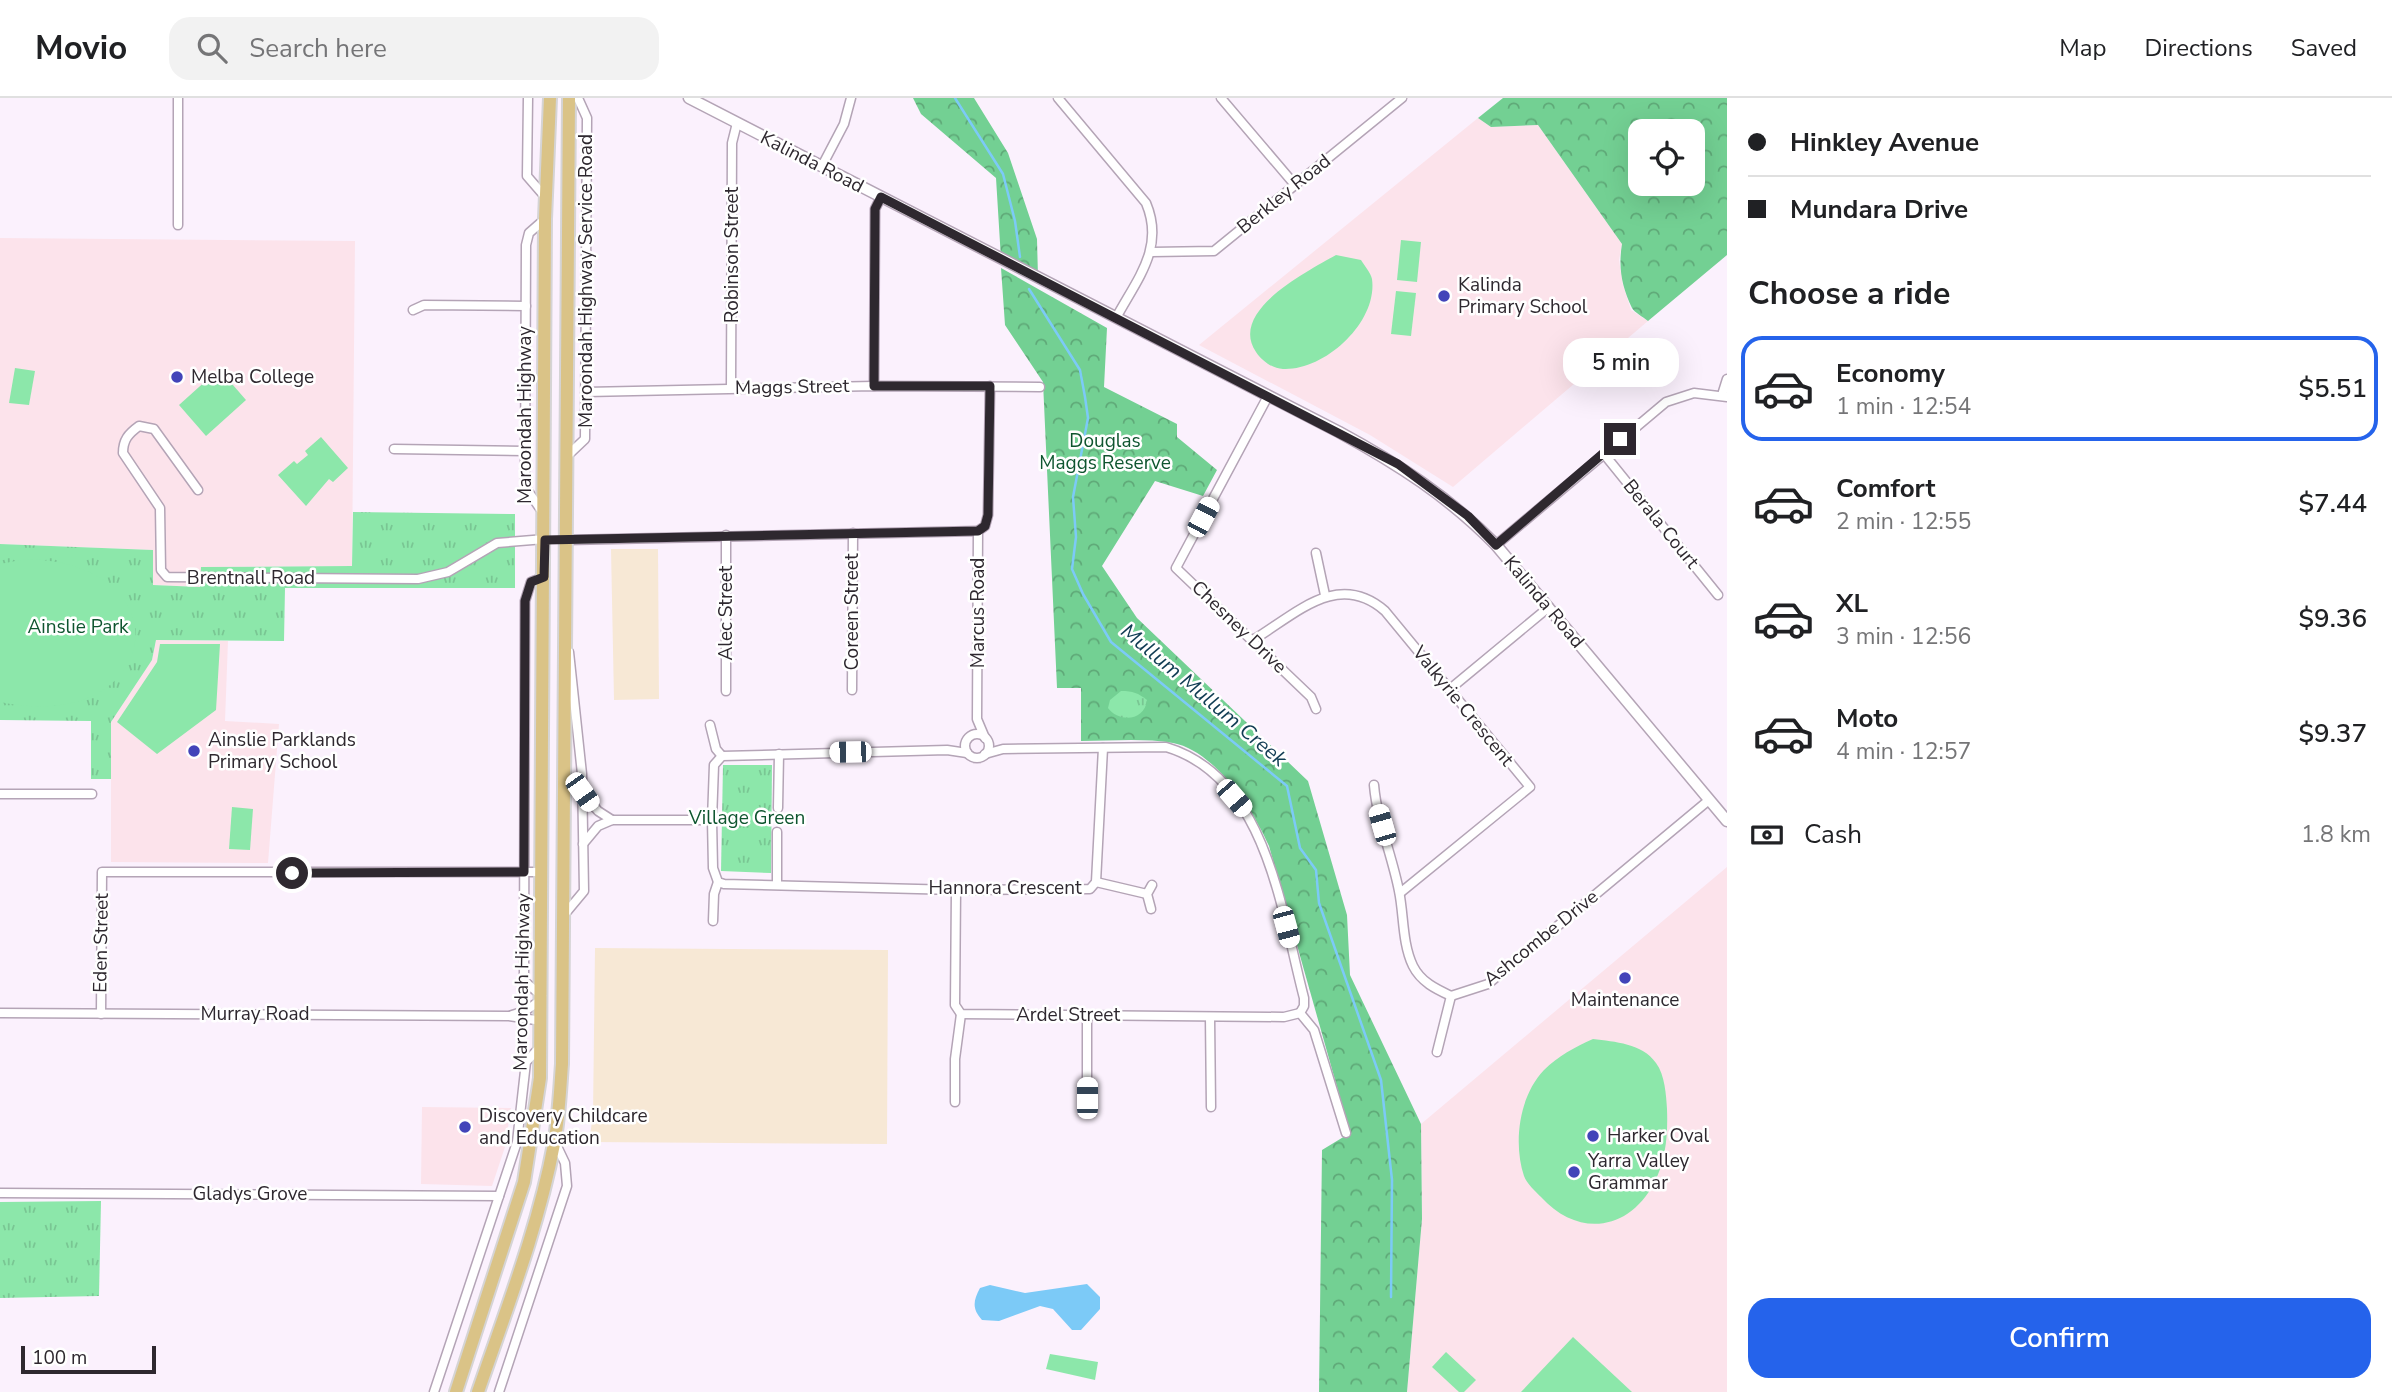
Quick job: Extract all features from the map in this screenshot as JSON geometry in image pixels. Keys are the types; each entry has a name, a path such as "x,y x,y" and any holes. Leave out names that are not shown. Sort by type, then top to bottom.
{"highway":[{"name":"Maroondah Highway","path":"456,1392 524,1182 536,1120 542,1045 545,219 550,98"},
{"path":"478,1392 512,1296 555,1142 562,1064 569,98"},
{"path":"545,540 567,540"},
{"path":"542,1021 562,1015"},
{"path":"465,1362 486,1369"}],"street":[{"path":"178,98 178,225"},
{"path":"528,98 527,176 546,198"},
{"name":"Maroondah Highway Service Road","path":"566,457 585,439 587,118 578,98"},
{"name":"Kalinda Road","path":"689,98 1398,464 1458,508 1496,545 1727,821"},
{"path":"822,166 844,124 851,98"},
{"path":"1058,98 1146,203 1152,218 1152,251 1116,318"},
{"path":"1221,98 1295,185"},
{"name":"Berkley Road","path":"1152,251 1214,251 1402,98"},
{"name":"Robinson Street","path":"731,388 732,142 737,123"},
{"path":"874,386 875,209 881,197"},
{"path":"545,219 529,233 526,245 525,451 526,488 545,516"},
{"path":"413,310 424,306 526,306"},
{"path":"1496,545 1655,410 1676,397 1693,393 1725,396 1727,379"},
{"name":"Maggs Street","path":"586,392 874,386 1040,387"},
{"name":"Marcus Road","path":"986,739 978,719 978,531 985,526 988,515 990,386"},
{"name":"Chesney Drive","path":"1268,396 1176,568 1311,697 1316,709"},
{"name":"Brentnall Road","path":"198,490 154,429 139,426 130,433 123,444 123,453 160,508 161,570 167,577 418,579 448,572 497,542 545,540"},
{"path":"394,449 525,451"},
{"name":"Berala Court","path":"1604,454 1718,594"},
{"path":"567,540 978,531"},
{"name":"Coreen Street","path":"852,690 853,533"},
{"name":"Alec Street","path":"726,535 726,691"},
{"path":"1253,640 1325,595 1316,553"},
{"path":"542,998 524,981 525,601 531,582 544,577"},
{"name":"Valkyrie Crescent","path":"1325,595 1357,595 1376,603 1530,787 1400,893"},
{"path":"1450,689 1549,607"},
{"path":"564,915 583,891 582,792 574,675 566,635"},
{"name":"Marcus Road","path":"968,738 978,719"},
{"path":"710,725 716,749 722,755 947,750 967,753 974,757 1003,749 1166,747 1190,755 1210,770 1247,813 1266,854 1304,998 1300,1013 1314,1030 1346,1133"},
{"path":"947,750 979,734 1003,749"},
{"path":"967,753 968,738"},
{"path":"985,754 986,739"},
{"name":"Hannora Crescent","path":"718,882 956,890 1090,889 1096,882 1103,748"},
{"path":"778,808 779,754"},
{"path":"713,921 713,894 718,882 713,868 714,765 722,755"},
{"path":"1374,785 1376,803 1400,893 1413,967 1422,979 1451,996 1437,1052"},
{"path":"582,792 598,811 612,820"},
{"path":"0,794 92,794"},
{"name":"Ashcombe Drive","path":"1451,996 1488,984 1709,800"},
{"path":"583,844 598,826 612,820 712,820"},
{"path":"777,832 777,884"},
{"name":"Eden Street","path":"100,1014 102,872 524,872"},
{"path":"524,872 543,872"},
{"path":"1096,882 1147,894"},
{"path":"1151,909 1147,894 1152,885"},
{"path":"955,1102 955,1059 961,1014 955,1005 956,890"},
{"name":"Murray Road","path":"509,1016 525,1011 542,998"},
{"name":"Murray Road","path":"0,1013 509,1016 542,1021"},
{"name":"Ardel Street","path":"961,1014 1284,1017 1300,1013"},
{"path":"1087,1014 1087,1098"},
{"path":"1210,1017 1211,1107"},
{"path":"434,1392 517,1142 526,1062 542,1045"},
{"path":"499,1392 567,1186 565,1163 555,1142"},
{"name":"Gladys Grove","path":"0,1193 499,1196"}],"shaded area":[{"name":"Kalinda Primary School","path":"1478,118 1491,127 1538,125 1622,244 1619,260 1631,310 1648,321 1453,487 1370,435 1199,345"},
{"name":"Melba College","path":"0,238 355,241 352,566 202,567 201,587 153,585 153,550 0,544"},
{"path":"611,549 658,549 659,699 614,700"},
{"name":"Ainslie Parklands Primary School","path":"156,640 228,641 225,721 279,724 268,863 111,862 111,722 152,660"},
{"name":"Yarra Valley Grammar","path":"1727,867 1727,1392 1407,1392 1422,1219 1421,1124"},
{"path":"595,948 888,950 887,1144 589,1142 593,1115"},
{"name":"Discovery Childcare and Education","path":"422,1107 511,1108 505,1147 492,1186 421,1184"}],"green space":[{"path":"913,98 974,98 1008,153 1037,239 1038,277 1001,259 996,178 921,114"},
{"path":"1503,98 1727,98 1727,255 1648,321 1633,310 1626,293 1621,269 1622,244 1538,125 1491,127 1478,118"},
{"path":"1401,240 1421,242 1417,282 1397,280"},
{"path":"1336,255 1361,260 1372,279 1372,295 1358,327 1346,341 1315,362 1283,369 1268,364 1256,352 1250,337 1253,322 1275,294"},
{"name":"Douglas Maggs Reserve","path":"1001,268 1107,328 1104,387 1177,424 1177,437 1217,470 1203,496 1155,481 1102,566 1137,618 1308,781 1347,915 1350,975 1421,1124 1422,1219 1407,1392 1319,1392 1322,1150 1350,1133 1269,846 1243,800 1218,770 1203,757 1189,748 1173,743 1081,741 1081,688 1057,688 1043,382 1005,325"},
{"path":"1396,291 1416,293 1411,336 1391,334"},
{"path":"15,368 35,371 29,405 9,403"},
{"path":"219,369 246,400 206,436 179,405"},
{"path":"321,437 348,468 333,482 329,479 306,506 278,475 294,461 297,464 308,455 305,451"},
{"name":"Ainslie Park","path":"353,512 515,514 515,588 285,588 284,641 156,640 152,660 111,722 111,779 91,779 91,721 0,720 0,544 153,550 153,585 200,587 201,567 352,566"},
{"path":"26,559 78,568 113,588 132,615 134,645 122,673 95,695 54,706 0,702 0,564"},
{"path":"160,644 220,644 216,710 157,754 117,722 157,662"},
{"path":"1121,691 1135,693 1147,700 1142,712 1137,716 1125,718 1108,708 1110,700"},
{"name":"Village Green","path":"723,765 772,765 771,873 721,871"},
{"path":"232,807 253,809 250,850 229,849"},
{"name":"Harker Oval","path":"1593,1039 1636,1047 1650,1056 1661,1073 1667,1109 1665,1147 1654,1183 1631,1211 1602,1223 1571,1219 1555,1210 1525,1179 1519,1149 1520,1120 1536,1081 1555,1060"},
{"path":"101,1201 99,1296 0,1298 0,1202"},
{"path":"1573,1337 1632,1392 1521,1392"},
{"path":"1446,1352 1476,1380 1464,1392 1459,1392 1432,1367"},
{"path":"1050,1354 1098,1362 1095,1380 1046,1369"}],"water":[{"path":"1087,1284 1100,1297 1100,1309 1081,1330 1072,1330 1053,1309 1040,1306 999,1321 982,1320 975,1308 980,1288 990,1285 1025,1293"}],"waterway":[{"name":"Mullum Mullum Creek","path":"955,98 1003,174 1015,221 1020,257"},
{"name":"Mullum Mullum Creek","path":"1029,289 1080,370 1085,397 1088,418 1073,497 1076,537 1072,569 1083,594 1111,642 1287,786 1300,848 1316,870 1319,903 1381,1080 1392,1180 1391,1297"}],"place":[{"name":"Kalinda Primary School","path":"1444,296"},
{"name":"Melba College","path":"177,377"},
{"name":"Ainslie Parklands Primary School","path":"194,751"},
{"name":"Maintenance","path":"1625,978"},
{"name":"Discovery Childcare and Education","path":"465,1127"},
{"name":"Harker Oval","path":"1593,1136"},
{"name":"Yarra Valley Grammar","path":"1574,1172"}],"route":[{"path":"292,873 524,872 525,601 531,582 544,577 545,540 978,531 985,526 988,515 990,386 874,386 875,209 881,197 1398,464 1468,516 1496,545 1620,439"}]}
